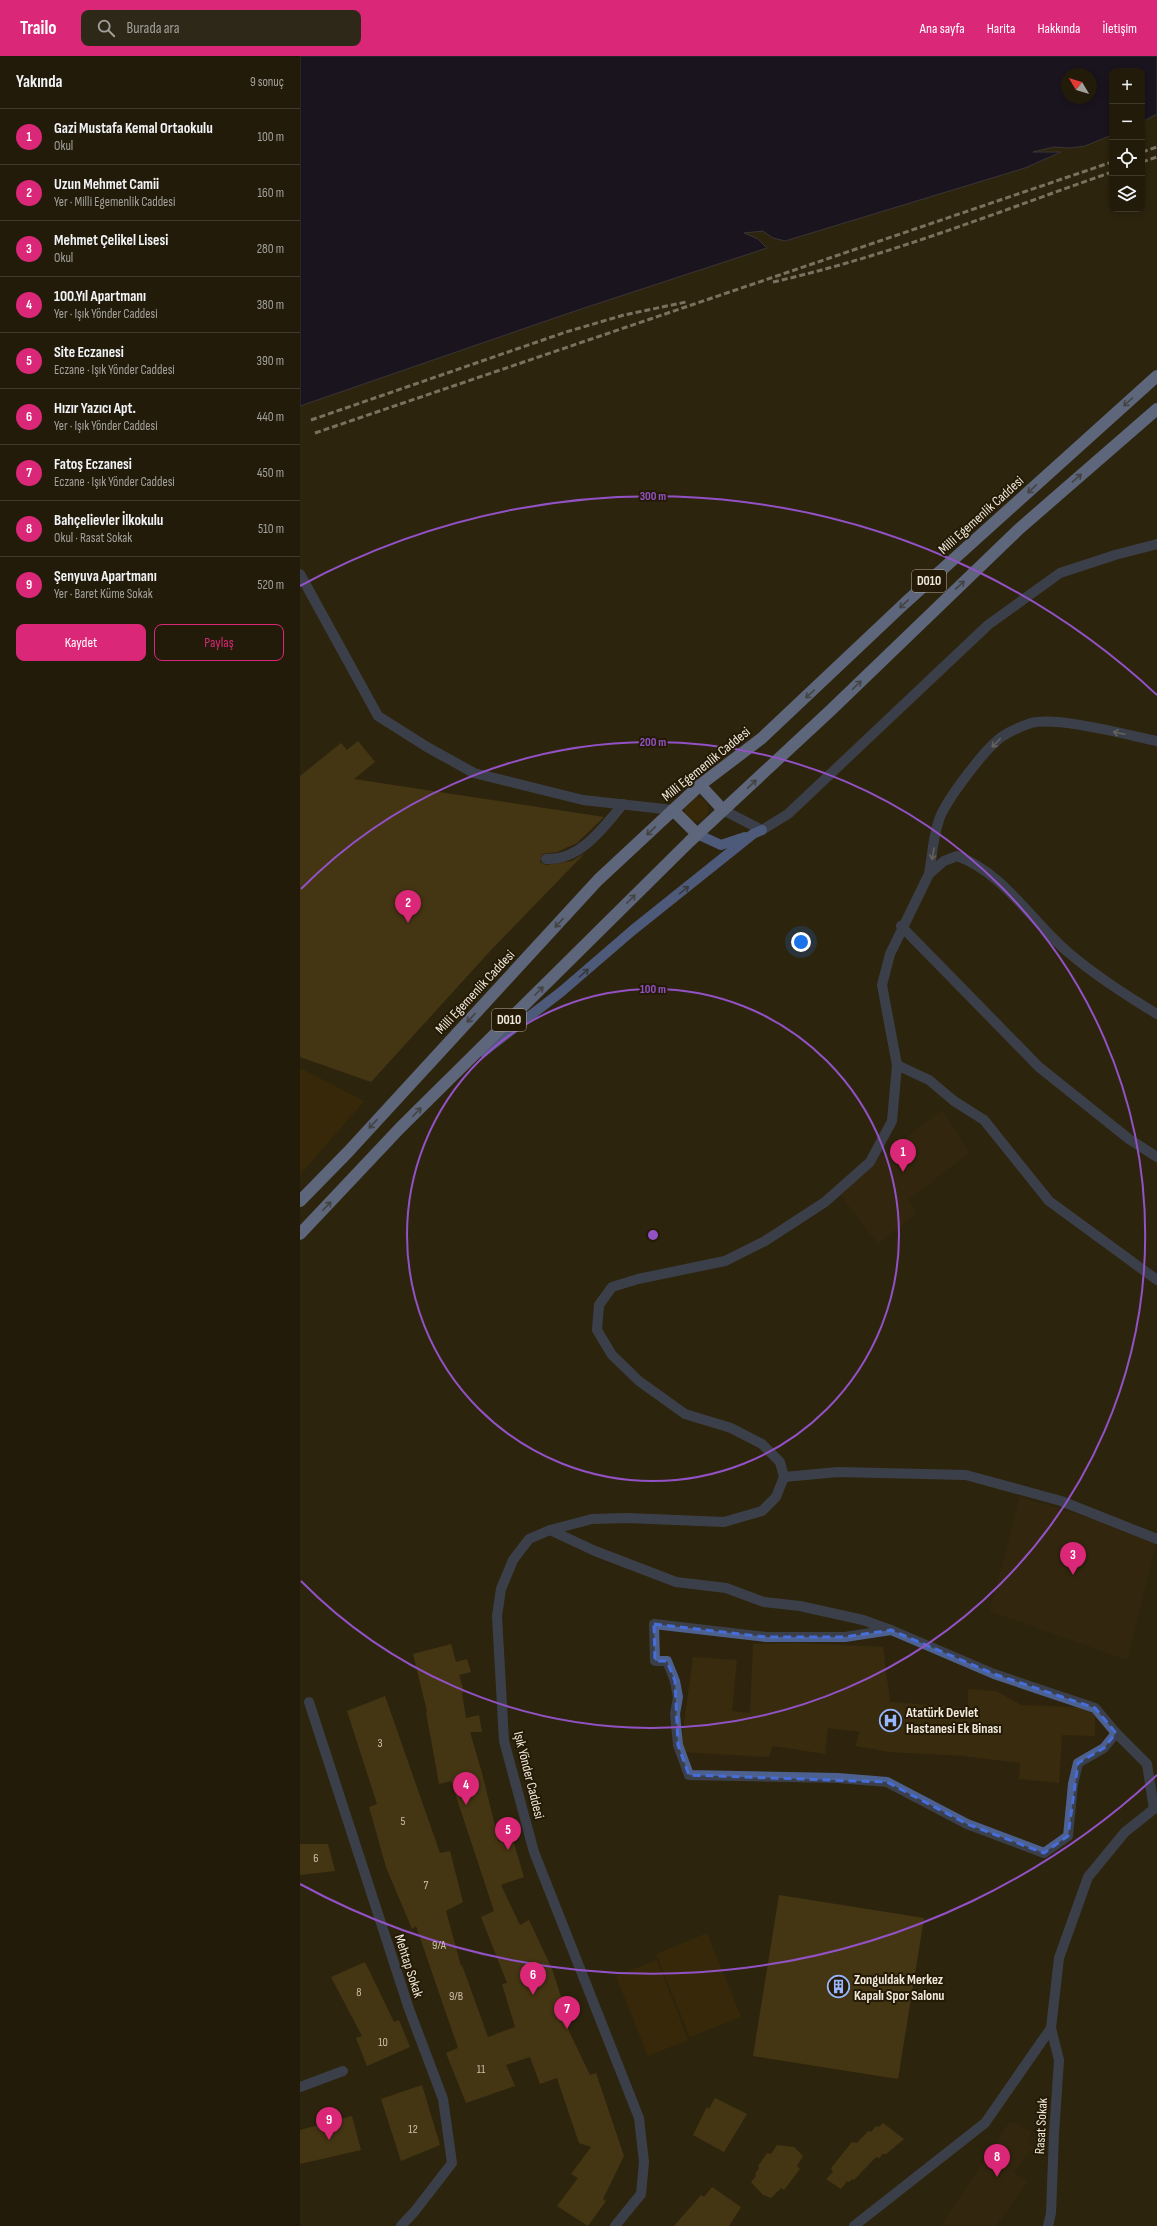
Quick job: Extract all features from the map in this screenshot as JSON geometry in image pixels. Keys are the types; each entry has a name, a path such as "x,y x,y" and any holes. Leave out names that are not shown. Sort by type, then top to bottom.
{"highway":[{"name":"Milli Egemenlik Caddesi","path":"300,1201 348,1152 598,880 700,785 762,738 905,603 1157,376"},
{"name":"D010","path":"300,1234 454,1075 697,834 1020,529 1157,409"},
{"path":"700,785 723,810"},
{"path":"673,810 697,834"}],"main road":[{"path":"697,834 721,845 757,832"},
{"path":"454,1075 562,992 633,930 757,832"}],"street":[{"path":"723,810 757,832 794,808 988,625 1060,573 1115,555 1157,544"},
{"path":"300,574 378,716 428,748 474,773 583,800 673,810"},
{"path":"1157,741 1083,726 1055,723 1032,723 1002,736 978,762 954,793 939,819 929,874 901,926 890,954 882,986 897,1065 892,1121 870,1162 825,1202 765,1241 725,1261 638,1279 612,1287 599,1304 597,1330 612,1355 639,1381 685,1414 731,1428 762,1444 780,1462 784,1477 838,1472 966,1475 1061,1501 1157,1539"},
{"path":"546,859 553,859 574,853 600,831 623,804"},
{"path":"929,874 944,861 957,856 971,861 1021,903 1068,953 1129,997 1157,1014"},
{"path":"901,926 1038,1066 1129,1139 1157,1157"},
{"path":"897,1065 929,1080 954,1101 984,1120 1049,1201 1157,1280"},
{"name":"Işık Yönder Caddesi","path":"615,2226 641,2194 644,2162 639,2118 534,1852 504,1741 497,1616 501,1589 513,1560 530,1539 550,1530 592,1519 627,1518 724,1522 762,1511 776,1497 784,1477"},
{"path":"550,1530 595,1551 676,1582 726,1588 764,1602 814,1609 862,1620 891,1630 994,1674 1095,1708 1116,1733 1147,1764 1154,1809 1125,1832 1088,1877 1059,1958 1051,2028 985,2123 854,2226"},
{"path":"891,1630 845,1637 766,1637 654,1624 654,1661 667,1661 675,1681 678,1698 676,1714 678,1745 689,1774 838,1778 887,1782 967,1824 1044,1853 1068,1836 1078,1763 1104,1748 1116,1733"},
{"name":"Mehtap Sokak","path":"309,1702 409,2009 443,2099 452,2163 415,2211 401,2226"},
{"name":"Rasat Sokak","path":"1048,2226 1051,2214 1059,2060 1051,2028"},
{"path":"300,2087 343,2071"}],"highlighted area":[{"path":"654,1624 766,1637 845,1637 891,1630 994,1674 1095,1708 1116,1733 1104,1748 1078,1763 1068,1836 1044,1853 967,1824 887,1782 689,1775 678,1745 675,1681 667,1661 655,1661"}],"shaded area":[{"path":"300,56 1157,56 1157,114 1145,120 1145,68 1109,68 1109,136 1085,146 1070,148 1054,147 1033,152 1061,152 1025,168 785,241 773,238 763,231 744,233 758,239 767,248 572,312 300,406"},
{"path":"696,797 701,798 707,804 707,814 701,820 696,821 691,820 685,814 684,809 685,804 691,798"},
{"path":"300,1068 364,1101 300,1175"},
{"path":"942,1110 969,1153 908,1200 916,1213 878,1244 838,1191"},
{"path":"1020,1497 1157,1539 1127,1660 990,1611"},
{"name":"Atatürk Devlet Hastanesi Ek Binası","path":"797,1643 883,1647 890,1702 968,1708 968,1689 996,1691 1021,1705 1095,1708 1095,1736 1062,1735 1059,1783 1019,1779 1020,1763 964,1756 889,1752 855,1746 860,1732 828,1728 825,1754 773,1746 769,1757 680,1752 693,1657 737,1660 732,1711 750,1713 753,1644"},
{"path":"707,1933 741,2017 690,2037 656,1954"},
{"path":"657,1960 688,2040 648,2056 616,1976"},
{"path":"1010,2121 1031,2132 1027,2143 1034,2148 1013,2172 1028,2181 996,2226 941,2226"}],"building":[{"path":"358,741 375,762 354,779 604,817 577,843 557,852 542,854 540,862 546,865 572,861 585,853 492,949 371,1082 300,1057 300,776 341,743 347,750"},
{"path":"451,1644 456,1662 467,1659 471,1672 459,1675 464,1692 462,1693 466,1718 479,1715 482,1732 470,1732 499,1842 512,1837 524,1877 501,1885 520,1925 529,1920 552,1969 564,2006 558,2008 590,2075 596,2073 624,2156 603,2199 606,2201 588,2226 557,2206 578,2178 571,2174 591,2147 579,2143 557,2078 540,2084 530,2057 506,2065 515,2086 466,2103 446,2053 458,2048 416,1926 412,1929 386,1867 369,1807 377,1804 347,1711 385,1696 440,1853 450,1851 463,1902 446,1911 461,1966 462,1965 488,2037 515,2027 502,1984 507,1983 481,1917 494,1911 451,1781 439,1784 427,1711 413,1654"},
{"path":"300,1844 328,1844 335,1871 300,1875"},
{"name":"Zonguldak Merkez Kapalı Spor Salonu","path":"779,1895 924,1918 898,2079 753,2056"},
{"path":"365,1962 394,2022 399,2020 410,2047 367,2066 356,2038 362,2036 331,1977"},
{"path":"422,2085 440,2145 401,2161 381,2099"},
{"path":"715,2098 747,2114 724,2152 693,2135 707,2107 709,2109"},
{"path":"352,2116 361,2150 300,2164 300,2130"},
{"path":"883,2123 904,2139 886,2154 882,2154 880,2158 876,2157 854,2180 852,2179 849,2182 847,2181 841,2189 826,2179 833,2172 831,2168 852,2142 857,2143 868,2131 871,2132 876,2126 879,2127"},
{"path":"777,2145 794,2147 803,2156 797,2166 800,2169 784,2190 781,2188 771,2198 763,2195 751,2182 756,2176 755,2174 759,2168 758,2166 767,2153 771,2154"},
{"path":"712,2187 741,2207 729,2226 674,2226 701,2195 704,2197"}],"railway":[{"path":"1145,151 1157,147"},
{"path":"1145,161 1157,157"},
{"path":"315,433 1109,163"},
{"path":"773,282 902,246 1109,173"},
{"path":"311,420 566,332 624,315 686,302"}],"place":[{"name":"Uzun Mehmet Camii","path":"408,923"},
{"name":"Gazi Mustafa Kemal Ortaokulu","path":"903,1172"},
{"name":"Mehmet Çelikel Lisesi","path":"1073,1575"},
{"name":"Atatürk Devlet Hastanesi Ek Binası","path":"890,1720"},
{"name":"100.Yıl Apartmanı","path":"466,1805"},
{"name":"Site Eczanesi","path":"508,1850"},
{"name":"Zonguldak Merkez Kapalı Spor Salonu","path":"839,1987"},
{"name":"Hızır Yazıcı Apt.","path":"533,1995"},
{"name":"Fatoş Eczanesi","path":"567,2029"},
{"name":"Şenyuva Apartmanı","path":"329,2140"},
{"name":"Bahçelievler İlkokulu","path":"997,2177"}]}
